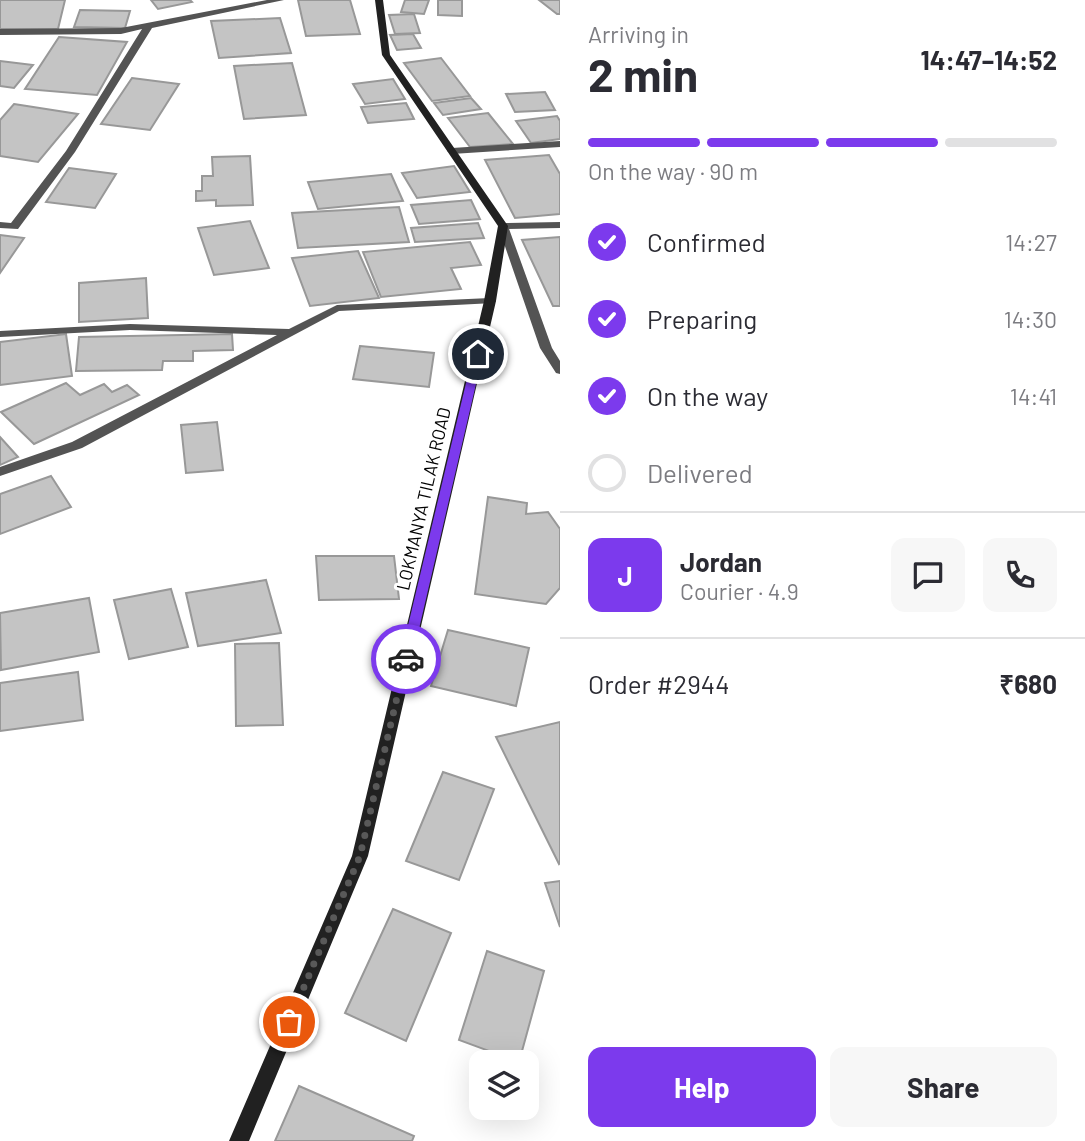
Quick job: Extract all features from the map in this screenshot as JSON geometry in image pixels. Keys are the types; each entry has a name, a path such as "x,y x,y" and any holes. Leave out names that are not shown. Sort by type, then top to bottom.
{"main road":[{"path":"379,0 386,55 503,226"},
{"name":"LOKMANYA TILAK ROAD","path":"239,1141 360,856 490,301 503,226"}],"street":[{"path":"208,0 217,12"},
{"path":"0,32 121,31 280,0"},
{"path":"0,226 14,227 70,152 149,25"},
{"path":"452,151 560,144"},
{"path":"560,225 503,226 546,348 560,370"},
{"path":"0,472 78,445 337,308 490,301"},
{"path":"0,334 130,327 290,332"}],"building":[{"path":"0,0 65,0 58,29 0,29"},
{"path":"151,0 190,0 192,2 158,9"},
{"path":"298,0 350,0 360,34 306,36"},
{"path":"405,0 429,0 424,14 401,12"},
{"path":"438,0 462,0 462,16 438,15"},
{"path":"539,0 560,0 560,14 557,14"},
{"path":"80,10 130,11 125,28 74,27"},
{"path":"414,14 420,33 395,34 389,15"},
{"path":"280,18 291,53 219,58 211,21"},
{"path":"413,34 421,48 397,50 390,35"},
{"path":"59,37 127,42 97,95 25,89"},
{"path":"441,58 470,96 432,101 404,63"},
{"path":"0,61 33,65 14,88 0,86"},
{"path":"292,63 306,115 244,119 234,66"},
{"path":"132,78 179,84 150,130 101,124"},
{"path":"393,79 405,99 365,104 353,84"},
{"path":"545,92 555,110 515,112 506,94"},
{"path":"471,98 481,109 443,115 434,103"},
{"path":"406,103 414,119 368,123 361,107"},
{"path":"14,104 78,114 38,162 0,156 0,120"},
{"path":"488,113 513,144 470,147 448,118"},
{"path":"557,116 560,121 560,139 531,143 516,121"},
{"path":"549,155 560,174 560,214 515,218 485,160"},
{"path":"250,156 253,205 216,206 216,200 196,201 196,191 202,191 202,176 213,176 212,157"},
{"path":"454,166 470,192 417,198 402,173"},
{"path":"69,168 116,174 95,208 46,202"},
{"path":"391,174 403,201 318,209 308,182"},
{"path":"471,200 480,219 419,224 411,205"},
{"path":"399,207 409,242 298,248 292,213"},
{"path":"250,221 269,268 214,275 198,228"},
{"path":"478,223 484,238 415,242 411,228"},
{"path":"0,235 24,238 0,273"},
{"path":"560,237 560,306 553,306 522,240"},
{"path":"470,242 481,265 451,268 461,289 381,297 363,252"},
{"path":"358,251 379,298 310,306 292,258"},
{"path":"146,278 148,318 79,322 79,283"},
{"path":"66,334 72,376 0,385 0,342"},
{"path":"232,334 233,350 193,351 193,361 163,361 162,370 76,371 79,337"},
{"path":"360,346 434,353 429,387 353,379"},
{"path":"66,383 80,395 104,384 112,392 127,385 139,395 34,444 1,412"},
{"path":"217,422 223,470 186,473 181,425"},
{"path":"0,437 18,457 0,465"},
{"path":"51,476 71,507 0,534 0,494"},
{"path":"488,497 527,503 526,514 548,512 560,529 560,588 546,604 475,594"},
{"path":"316,556 394,556 399,599 319,600"},
{"path":"266,580 281,633 198,646 186,593"},
{"path":"171,589 188,647 129,659 114,600"},
{"path":"89,598 99,652 1,670 0,613"},
{"path":"448,630 529,648 516,706 431,686"},
{"path":"279,643 283,725 236,726 235,644"},
{"path":"78,672 83,720 0,731 0,683"},
{"path":"560,722 560,863 559,864 496,737"},
{"path":"443,772 494,789 459,880 406,861"},
{"path":"560,881 560,927 545,883"},
{"path":"393,909 451,933 406,1041 345,1013"},
{"path":"487,951 544,971 522,1050 486,1050 459,1040"},
{"path":"299,1086 414,1136 412,1141 275,1141"}],"way so far":[{"path":"289,1022 360,856 406,659"}],"route":[{"path":"406,659 478,354"}]}
